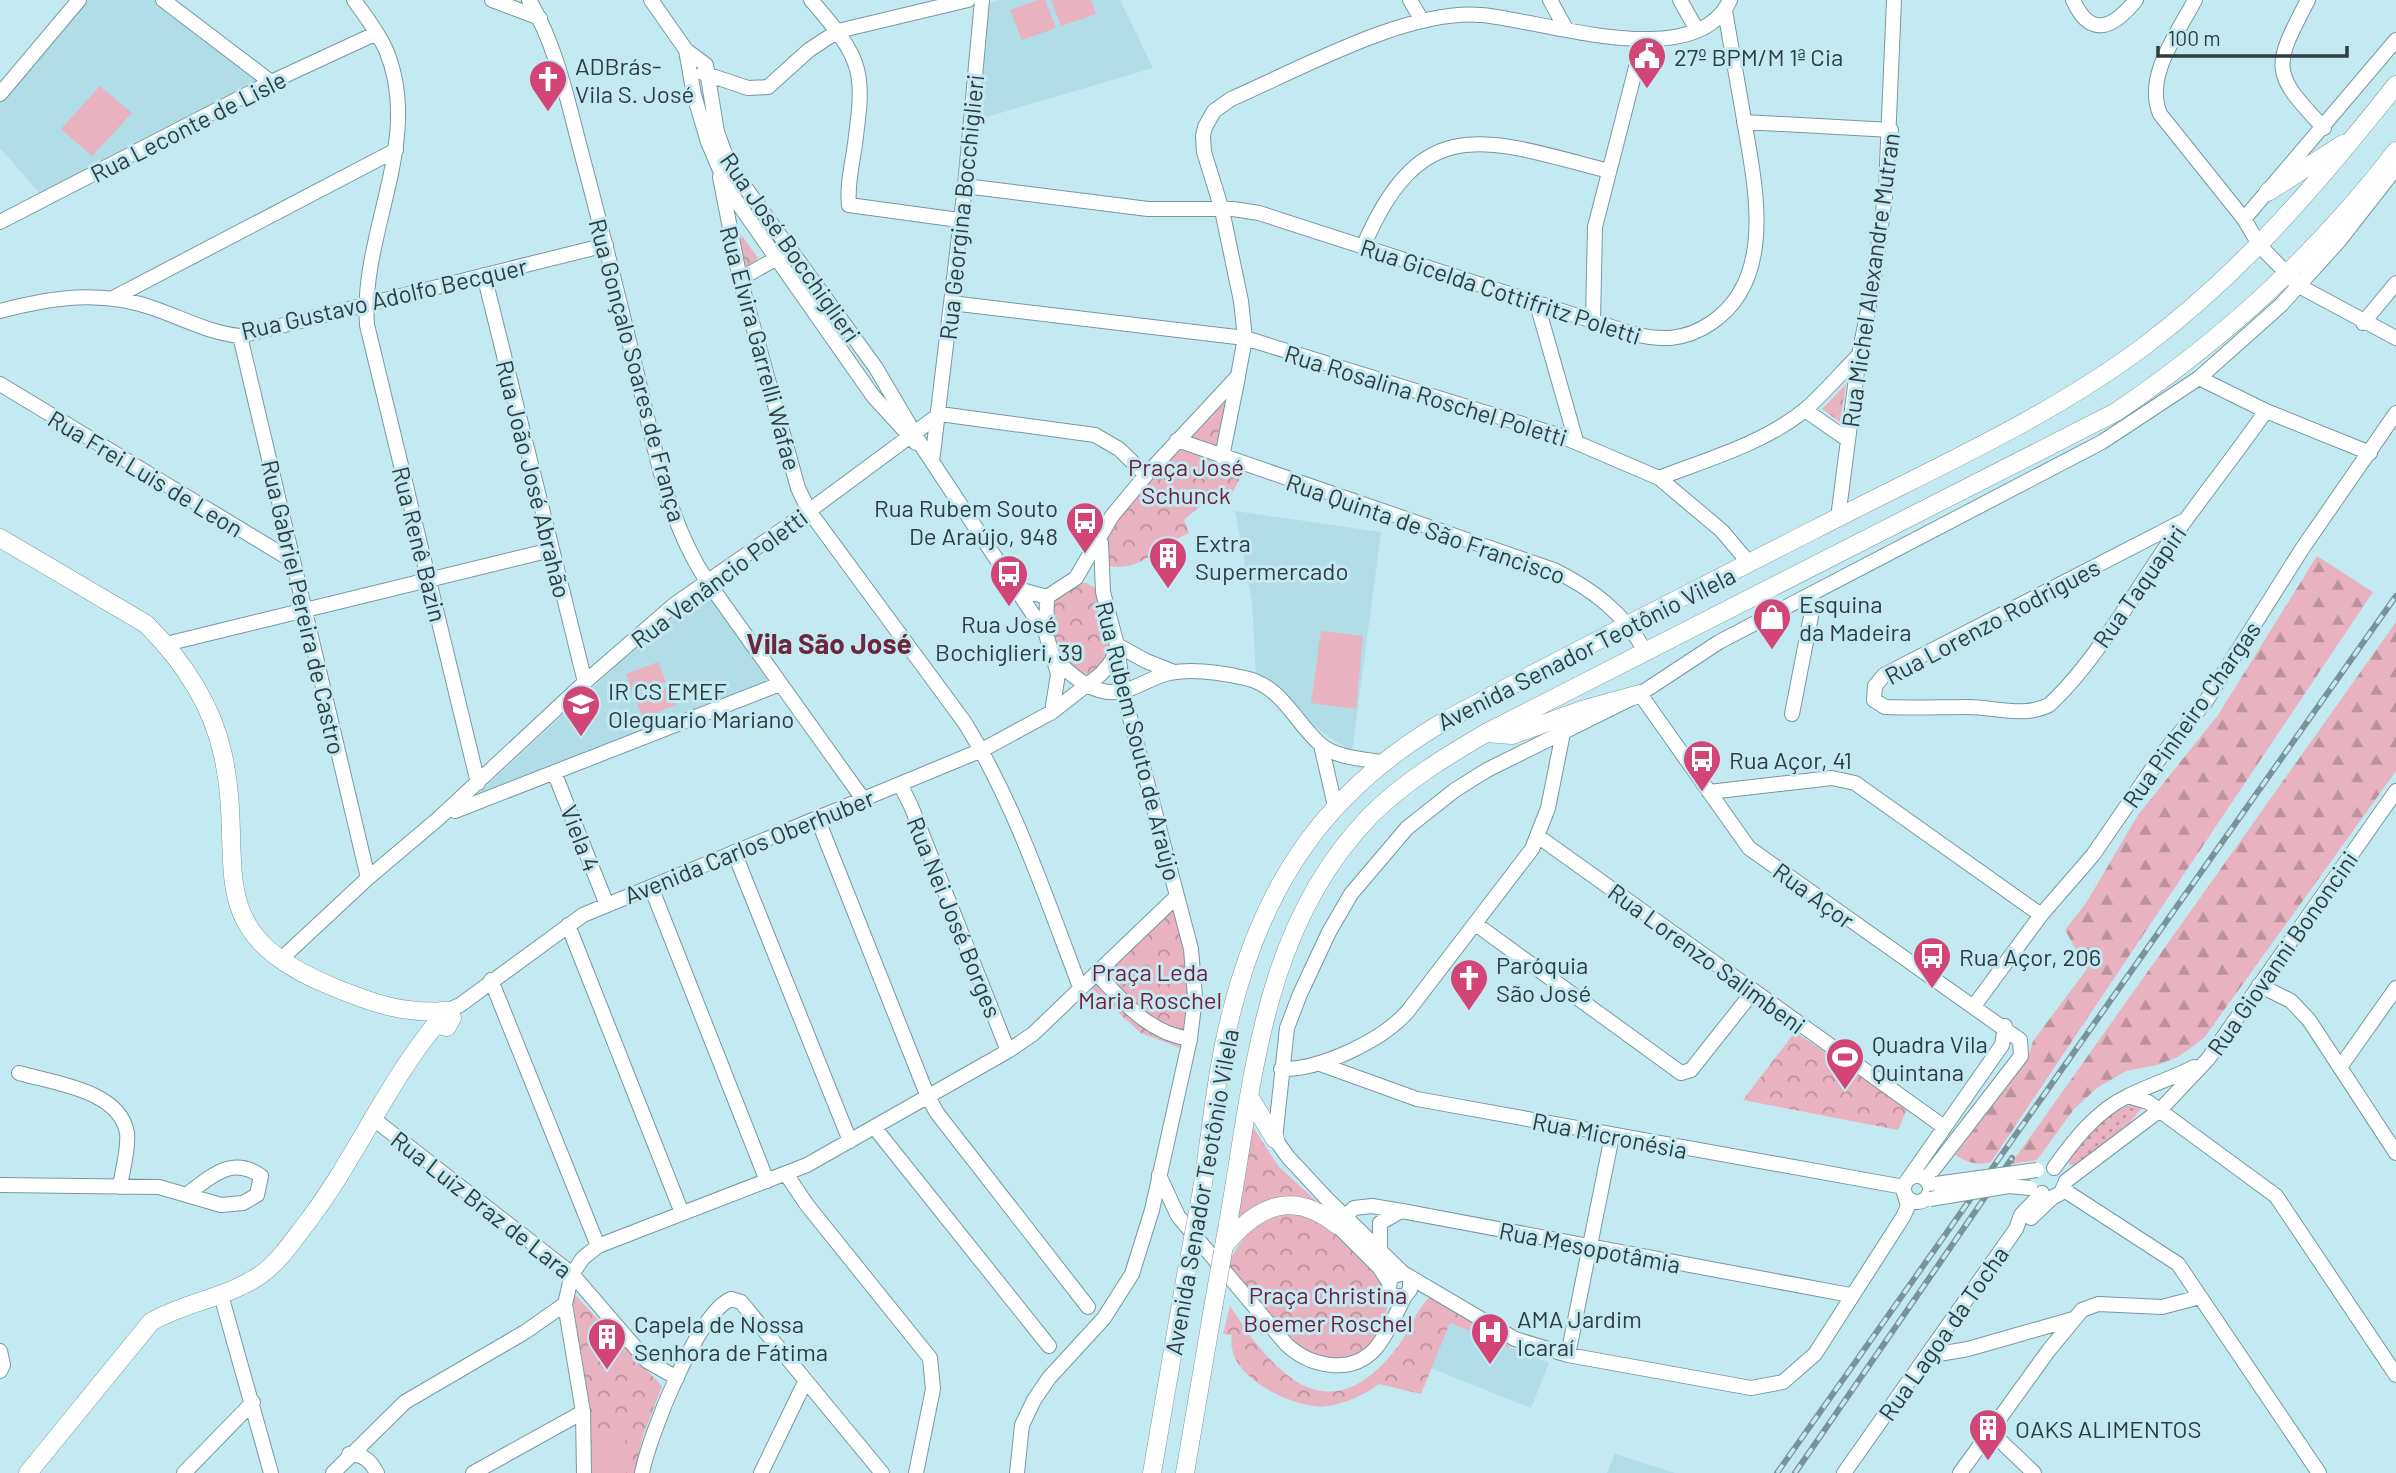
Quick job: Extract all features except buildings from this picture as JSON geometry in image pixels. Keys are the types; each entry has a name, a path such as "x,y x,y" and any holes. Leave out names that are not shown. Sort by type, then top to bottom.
{"main road":[{"name":"Avenida Senador Teotônio Vilela","path":"1152,1473 1229,1021 1248,955 1284,876 1335,806 1403,745 1448,719 1996,437 2141,349 2221,284 2260,246 2356,136 2396,85"},
{"path":"2268,192 2356,136"},
{"name":"Avenida Senador Teotônio Vilela","path":"1185,1473 1270,990 1298,919 1321,878 1345,844 1395,793 1429,767 1486,733 2090,427 2201,350 2293,280 2396,151"},
{"path":"0,538 146,624 166,644 194,683 212,719 223,754 228,784 232,884 249,928 280,960 349,994 382,1005 440,1018"},
{"path":"1486,733 1513,735 1582,710 1640,694"},
{"name":"Avenida Carlos Oberhuber","path":"27,1473 151,1322 178,1308 246,1285 281,1255 325,1199 440,1018"},
{"path":"1250,1098 1275,1139"},
{"path":"1224,1249 1246,1220 1283,1205 1309,1207 1341,1220"}],"street":[{"path":"0,94 79,0"},
{"path":"163,0 271,82"},
{"name":"Rua Renê Bazin","path":"354,0 377,33 392,67 398,120 396,150 366,305 373,351 478,783"},
{"path":"492,0 541,18"},
{"name":"Rua Gonçalo Soares de França","path":"529,0 541,18 567,99 669,499 692,558 863,799"},
{"path":"651,0 687,50 703,60 709,74"},
{"path":"811,0 838,31 853,54 860,81 849,205 959,220"},
{"path":"690,71 709,74 747,88 768,87 809,50 838,31 948,2 968,0"},
{"name":"Rua Georgina Bocchiglieri","path":"932,462 940,414 959,220 965,186 982,0"},
{"path":"1410,0 1421,19"},
{"path":"1550,0 1566,29"},
{"path":"1679,0 1697,30"},
{"name":"Rua Michel Alexandre Mutran","path":"1838,518 1859,355 1880,243 1891,130 1889,54 1894,0"},
{"path":"2073,0 2085,19 2093,24 2107,25 2120,19 2136,0"},
{"path":"2195,0 2159,72 2155,104 2174,134 2245,219 2260,246 2293,280 2364,323 2396,338"},
{"path":"2308,0 2281,56 2281,73 2300,103 2325,128"},
{"path":"1222,457 1245,338 1235,266 1222,210 1204,152 1205,127 1214,111 1231,99 1421,19 1475,15 1643,40 1671,38 1697,30 1711,24 1728,5"},
{"name":"Rua Gicelda Cottifritz Poletti","path":"965,186 1148,209 1259,213 1630,334 1664,340 1693,335 1725,311 1748,272 1756,233 1757,201 1728,5"},
{"name":"Rua Leconte de Lisle","path":"0,222 271,82 377,33"},
{"path":"1593,320 1593,244 1643,40"},
{"path":"2245,219 2325,128 2396,40"},
{"name":"Rua José Bocchiglieri","path":"687,50 697,107 725,171 783,255 873,396 913,435"},
{"name":"Rua José Bocchiglieri","path":"709,74 725,171"},
{"path":"1744,122 1891,130"},
{"path":"1363,247 1380,209 1407,171 1443,149 1481,142 1505,145 1609,171"},
{"path":"114,297 396,150"},
{"path":"2293,280 2396,168"},
{"name":"Rua Elvira Garrelli Wafae","path":"725,171 740,279 789,463 808,511 982,750 1008,806 1080,987"},
{"name":"Rua Gustavo Adolfo Becquer","path":"0,311 71,296 114,297 155,308 220,333 240,336 606,245"},
{"path":"740,279 783,255"},
{"name":"Rua João José Abrahão","path":"484,275 585,682"},
{"name":"Avenida Senador Teotônio Vilela","path":"1275,1139 1287,1028 1312,966 1351,894 1407,828 1455,790 1640,694 1719,642 1808,598 2102,442 2199,378 2293,280"},
{"path":"2364,323 2396,283"},
{"name":"Rua Rosalina Roschel Poletti","path":"951,303 1245,338 1576,442 1659,478 1722,531 1749,563"},
{"path":"1537,304 1576,442"},
{"name":"Rua Gabriel Pereira de Castro","path":"240,336 368,878"},
{"path":"1659,478 1762,436 1805,410 1859,355"},
{"path":"1018,589 1047,597 1076,578 1112,516 1177,440 1238,376"},
{"path":"2199,378 2266,411 2370,453"},
{"name":"Rua Frei Luis de Leon","path":"0,384 293,561"},
{"path":"1805,410 1849,440"},
{"name":"Rua Taquapiri","path":"1983,707 2031,711 2040,709 2056,698 2107,634 2185,520 2214,486 2266,411"},
{"name":"Rua Pinheiro Chargas","path":"1974,1006 2042,915 2093,855 2161,756 2206,701 2302,549 2396,413"},
{"path":"940,414 1095,435 1119,449 1146,475"},
{"name":"Rua Venâncio Poletti","path":"280,960 368,878 478,783 585,682 675,604 940,414"},
{"path":"913,435 1018,589 1046,635 1056,660 1058,690 1052,712"},
{"name":"Rua Quinta de São Francisco","path":"1177,440 1554,570 1590,590 1629,626 1645,651"},
{"name":"Rua Lorenzo Rodrigues","path":"1983,707 1885,707 1878,704 1873,693 1884,675 2185,520"},
{"name":"Rua Rubem Souto de Araújo","path":"1017,1473 1022,1425 1034,1400 1121,1294 1139,1256 1152,1210 1190,1039 1195,974 1123,691 1118,645 1102,592 1101,538"},
{"path":"166,644 551,550"},
{"path":"1076,578 1102,592"},
{"path":"1046,635 1047,597"},
{"path":"1792,714 1812,611 1808,598"},
{"path":"1088,687 1108,667 1118,645 1146,661 1174,672"},
{"path":"1056,660 1088,687 1123,691 1150,678 1174,672 1226,674 1259,682 1277,693 1321,745 1345,756 1382,762"},
{"path":"439,818 780,684"},
{"name":"Avenida Carlos Oberhuber","path":"440,1018 568,925 607,905 982,750 1052,712 1088,687"},
{"name":"Rua Açor","path":"1640,694 1749,848 2005,1026 2020,1040 2021,1056 1930,1182"},
{"path":"1281,1069 1320,1064 1362,1044 1400,1021 1477,925 1539,837 1556,779 1563,733"},
{"path":"1321,745 1335,806"},
{"name":"Viela 4","path":"555,772 607,905"},
{"path":"1709,792 1832,778 1855,783 2042,915"},
{"name":"Rua Nei José Borges","path":"900,784 1008,1051"},
{"name":"Rua Giovanni Bononcini","path":"2160,1110 2208,1059 2396,791"},
{"path":"818,820 928,1097 937,1113 1088,1307"},
{"name":"Rua Lorenzo Salimbeni","path":"1539,837 1752,993 1944,1127"},
{"path":"734,852 850,1141"},
{"path":"651,887 767,1181"},
{"path":"584,1473 583,1412 565,1304 572,1274 583,1258 598,1247 786,1174 850,1141 1008,1051 1033,1034 1176,897"},
{"path":"568,925 682,1213"},
{"path":"1477,925 1681,1073 1691,1070 1752,993"},
{"path":"1096,973 1148,1024 1171,1037 1190,1039"},
{"path":"491,980 598,1247"},
{"path":"2259,985 2283,995 2302,1010 2396,1153"},
{"path":"2341,1066 2396,988"},
{"path":"1341,1220 1380,1249 1406,1276 1515,1339 1568,1355 1728,1384 1772,1386 1802,1368 1815,1354 1907,1208 1906,1186 1944,1127 2003,1045 2005,1026"},
{"path":"2049,1190 2039,1176 2090,1122 2127,1096 2169,1080 2208,1059"},
{"name":"Rua Micronésia","path":"1320,1064 1417,1099 1612,1136 1906,1186"},
{"path":"19,1073 104,1100 120,1115 127,1134 120,1187"},
{"path":"2127,1096 2141,1097 2276,1196 2396,1375"},
{"path":"2049,1190 2160,1110"},
{"name":"Rua Luiz Braz de Lara","path":"374,1119 572,1274 646,1361 677,1378"},
{"path":"874,1127 1049,1346"},
{"path":"1568,1355 1612,1136"},
{"path":"1275,1139 1395,1290"},
{"path":"0,1185 159,1187 186,1195 221,1205 243,1203 257,1195 261,1176 248,1166 236,1166 219,1172 186,1195"},
{"path":"1906,1186 1918,1176 1930,1182 2047,1169 2062,1172 2049,1190"},
{"path":"786,1174 807,1205 930,1358 933,1389 916,1473"},
{"path":"1159,1175 1178,1216 1286,1345 1305,1359 1329,1365 1357,1362 1376,1348 1390,1325 1395,1290 1394,1274 1406,1276"},
{"path":"1928,1199 1930,1182"},
{"path":"1906,1186 1915,1202 2009,1186 2049,1190 2174,1259 2319,1473"},
{"name":"Rua Lagoa da Tocha","path":"1844,1473 2016,1228 2028,1222 2049,1190"},
{"name":"Rua Mesopotâmia","path":"1341,1220 1361,1206 1402,1211 1850,1296"},
{"path":"1152,1210 1178,1216"},
{"path":"1380,1249 1380,1223 1402,1211"},
{"path":"1395,1290 1410,1290 1406,1276"},
{"path":"221,1295 271,1473"},
{"path":"1960,1473 2073,1320 2093,1304 2162,1307 2200,1297"},
{"path":"642,1473 649,1443 677,1378 710,1317 720,1303 731,1299 741,1302 882,1473"},
{"path":"333,1473 349,1454 405,1402 524,1332 565,1304"},
{"path":"1927,1356 1968,1349 2073,1320"},
{"path":"0,1352 3,1365 0,1371"},
{"path":"761,1473 805,1382"},
{"path":"184,1473 253,1402"},
{"path":"473,1473 583,1412"},
{"path":"1991,1432 2034,1473"},
{"path":"349,1454 360,1455 371,1462 377,1473"}],"shaded area":[{"path":"86,0 156,0 246,67 260,83 43,197 0,148 0,103"},
{"path":"1000,0 1120,0 1153,68 973,121 985,4"},
{"path":"1235,511 1381,532 1352,752 1312,725 1282,690 1256,675 1252,602"},
{"name":"IR CS EMEF Oleguario Mariano","path":"707,586 773,679 476,796 669,616"},
{"name":"AMA Jardim Icaraí","path":"1449,1323 1549,1363 1531,1408 1431,1368"},
{"path":"1615,1454 1675,1473 1607,1473"}],"green space":[{"path":"1045,0 1056,28 1022,40 1010,10"},
{"path":"1051,0 1091,0 1096,14 1061,26"},
{"path":"100,86 132,113 92,156 61,129"},
{"path":"737,229 758,258 749,269 743,268"},
{"path":"1236,380 1227,457 1181,439"},
{"path":"1846,384 1840,422 1822,409"},
{"name":"Praça José Schunck","path":"1179,442 1245,468 1231,496 1199,507 1184,520 1189,533 1148,558 1126,566 1103,564 1106,531"},
{"path":"2317,556 2373,592 1991,1162 1981,1164 1963,1160 1955,1155 2028,1059 2033,1041 2087,969 2065,930 2086,903 2138,815 2218,715"},
{"path":"1076,583 1087,583 1102,592 1116,643 1096,674 1080,673 1066,664 1054,651 1048,635 1051,596"},
{"path":"2396,622 2396,771 2204,1038 2178,1057 2157,1065 2126,1071 2097,1088 2074,1109 2037,1160 2011,1164"},
{"path":"1321,631 1363,636 1356,709 1311,703"},
{"path":"658,662 666,682 633,694 626,674"},
{"path":"668,687 676,705 643,718 635,699"},
{"name":"Praça Leda Maria Roschel","path":"1174,905 1191,973 1183,1049 1141,1033 1088,985"},
{"path":"1795,1032 1908,1107 1898,1130 1743,1100"},
{"path":"2139,1103 2142,1108 2130,1122 2132,1124 2074,1166 2069,1164 2067,1159 2098,1124 2118,1110"},
{"name":"Praça Christina Boemer Roschel","path":"1253,1127 1279,1167 1335,1218 1313,1206 1238,1219"},
{"name":"Praça Christina Boemer Roschel","path":"1302,1213 1330,1227 1382,1278 1387,1297 1384,1323 1373,1350 1335,1369 1315,1369 1285,1348 1226,1267 1240,1243 1255,1226 1274,1217"},
{"path":"574,1294 662,1386 642,1439 635,1473 587,1473 572,1305"},
{"name":"Praça Christina Boemer Roschel","path":"1432,1295 1503,1338 1510,1348 1450,1323 1421,1394 1379,1384 1339,1404 1314,1406 1287,1399 1272,1392 1246,1373 1237,1362 1232,1349 1232,1335 1223,1334 1230,1306 1247,1332 1285,1373 1306,1386 1327,1392 1350,1388 1374,1373 1399,1345 1422,1306"},
{"path":"597,1431 625,1431 626,1473 597,1473"}],"railway":[{"path":"1777,1473 2396,596"},
{"path":"1795,1473 2012,1158"}],"place":[{"name":"27º BPM/M 1ª Cia","path":"1647,90"},
{"name":"ADBrás- Vila S. José","path":"548,113"},
{"name":"Rua Rubem Souto De Araújo, 948","path":"1085,555"},
{"name":"Extra Supermercado","path":"1168,590"},
{"name":"Rua José Bochiglieri, 39","path":"1009,608"},
{"name":"Esquina da Madeira","path":"1772,651"},
{"name":"IR CS EMEF Oleguario Mariano","path":"581,738"},
{"name":"Rua Açor, 41","path":"1702,793"},
{"name":"Rua Açor, 206","path":"1932,990"},
{"name":"Paróquia São José","path":"1469,1012"},
{"name":"Quadra Vila Quintana","path":"1845,1091"},
{"name":"AMA Jardim Icaraí","path":"1490,1366"},
{"name":"Capela de Nossa Senhora de Fátima","path":"607,1371"},
{"name":"OAKS ALIMENTOS","path":"1988,1462"}],"district":[{"name":"Vila São José","path":"829,643"}]}
